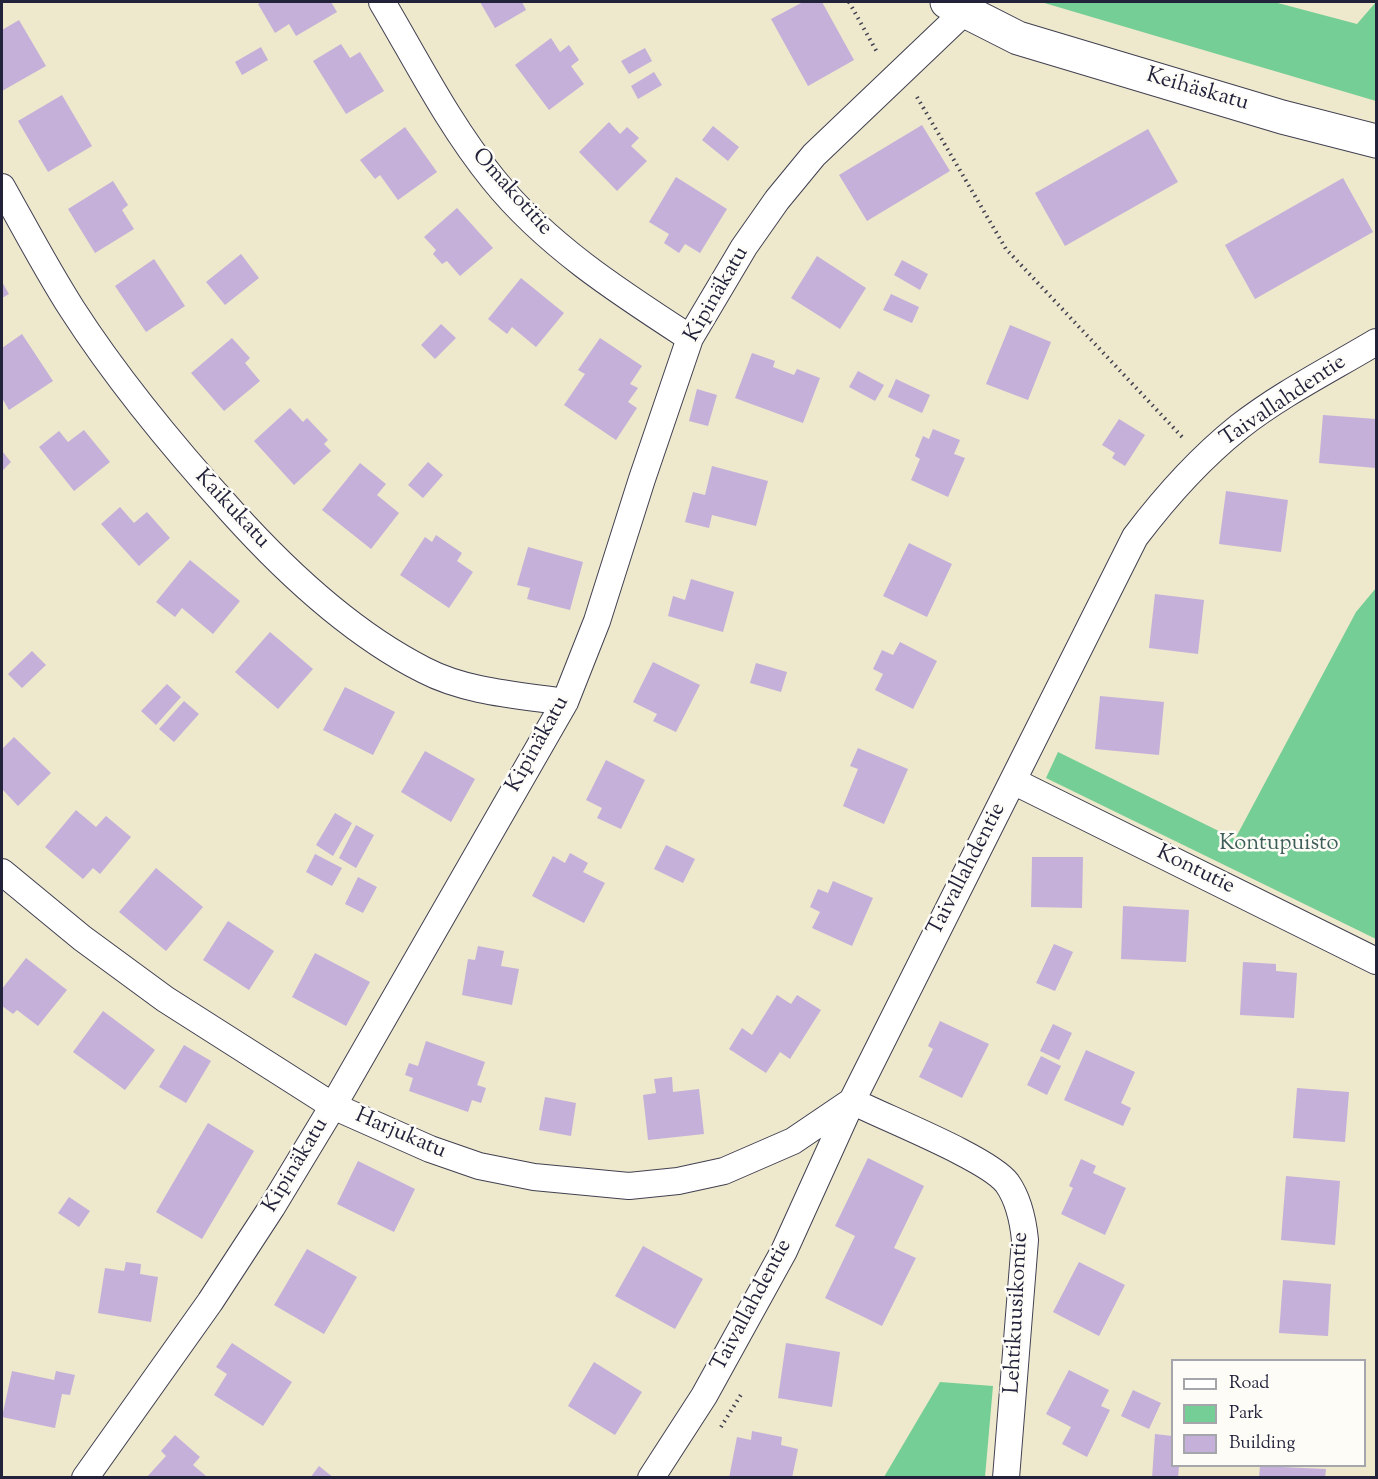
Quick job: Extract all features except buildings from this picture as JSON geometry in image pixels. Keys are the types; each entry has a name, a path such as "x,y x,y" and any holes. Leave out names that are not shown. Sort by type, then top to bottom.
{"street":[{"name":"Omakotitie","path":"382,2 450,119 493,180 545,234 616,290 690,338"},
{"name":"Kipinäkatu","path":"85,1478 210,1302 333,1106 565,702 597,621 645,468 690,338 744,247 777,200 814,155 956,7"},
{"name":"Keihäskatu","path":"956,7 1018,38 1271,113 1377,141"},
{"name":"Kaikukatu","path":"2,187 72,309 165,439 250,532 307,588 349,622 424,670 489,691 565,702"},
{"name":"Taivallahdentie","path":"651,1478 704,1396 783,1251 852,1101 1135,537 1158,507 1202,459 1241,426 1377,342"},
{"name":"Kontutie","path":"1013,781 1377,961"},
{"name":"Harjukatu","path":"2,872 82,938 165,999 333,1106 430,1149 479,1166 534,1177 629,1186 678,1181 724,1172 793,1141 852,1101"},
{"name":"Lehtikuusikontie","path":"852,1101 980,1161 1006,1182 1017,1202 1023,1219 1024,1260 1006,1478"}],"path":[{"path":"849,2 877,52"},
{"path":"914,91 1006,249 1202,459"},
{"path":"720,1429 744,1388"}],"green space":[{"path":"1041,2 1274,2 1357,24 1376,2 1376,101"},
{"name":"Kontupuisto","path":"1376,588 1376,939 1046,778 1058,752 1235,839 1356,612"},
{"path":"940,1382 993,1386 985,1477 884,1477"}]}
